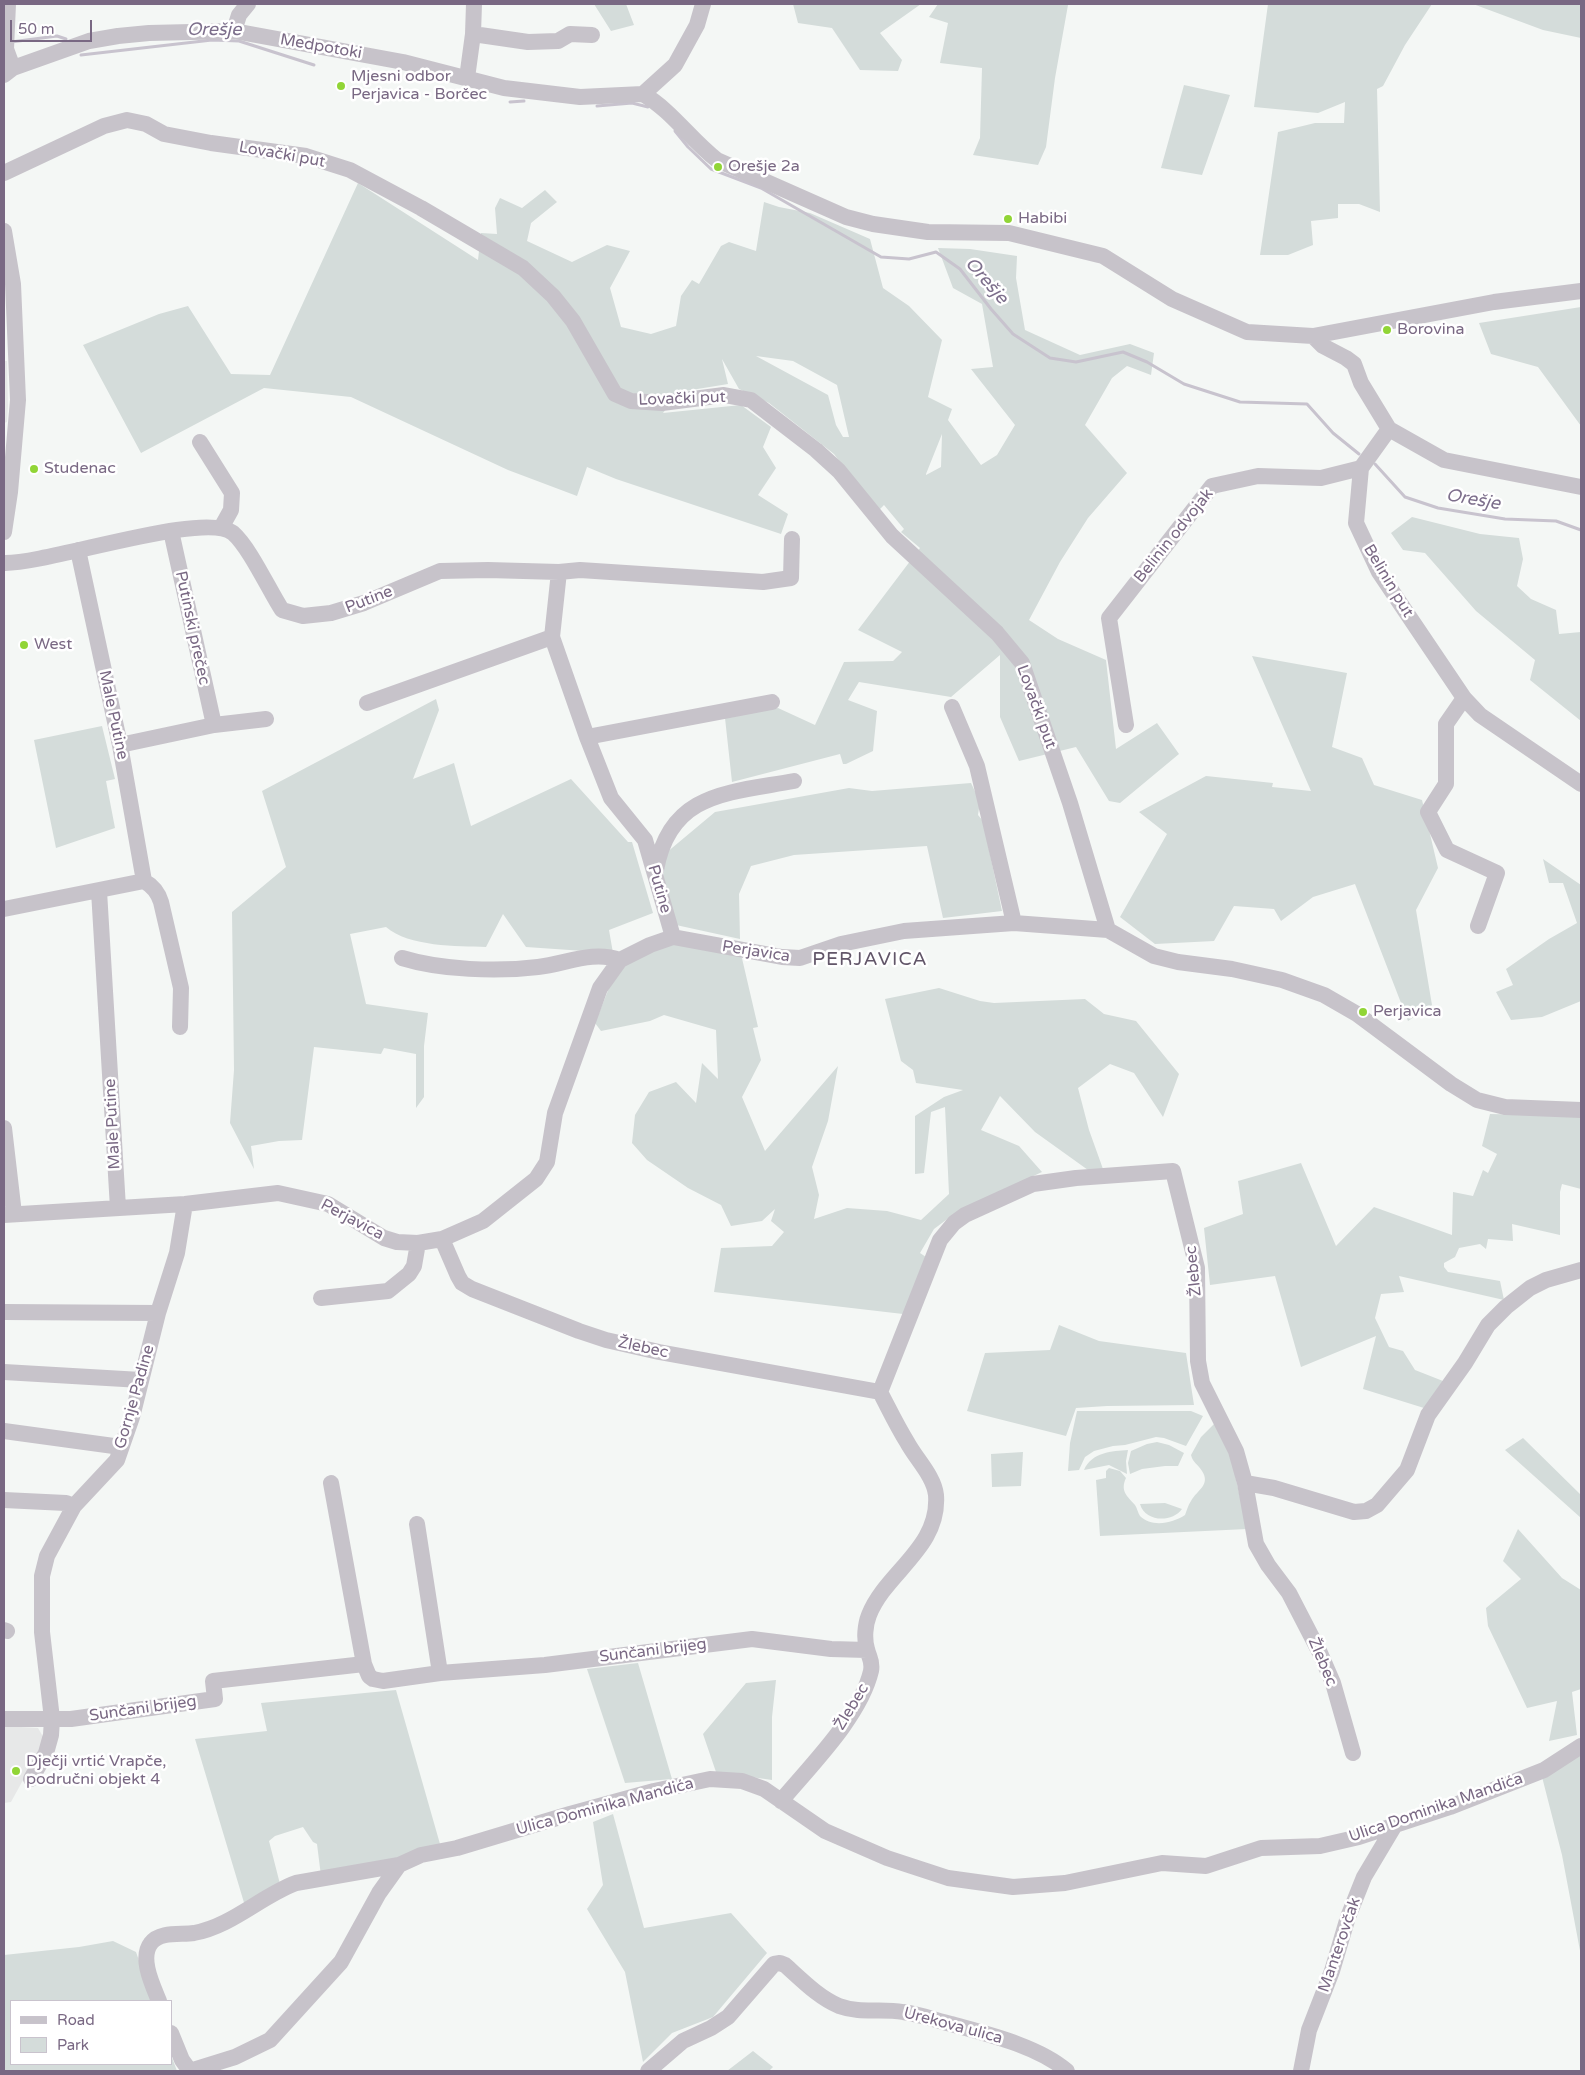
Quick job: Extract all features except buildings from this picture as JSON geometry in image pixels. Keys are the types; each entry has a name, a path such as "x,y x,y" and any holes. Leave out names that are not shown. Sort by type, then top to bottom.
{"street":[{"path":"8,4 6,43 9,72"},
{"path":"234,31 239,15 248,4"},
{"path":"468,78 474,4"},
{"path":"702,4 697,25 676,65 642,94 658,103 672,115 699,146 717,160 846,217 928,232 1009,233 1103,256 1172,299 1247,332 1313,336 1494,302 1581,291"},
{"name":"Medpotoki","path":"9,72 89,41 149,33 234,31 403,62 504,88 580,98 642,94"},
{"path":"473,34 528,42 558,42 570,34 592,35"},
{"name":"Lovački put","path":"4,173 104,126 128,120 146,124 164,134 211,143 306,156 350,170 421,208 523,268 552,296 573,321 615,394 631,401 662,403 724,395 751,400 839,470 892,536 990,626 1022,663 1070,803 1108,930"},
{"path":"4,230 13,284 18,400 9,451 4,532"},
{"path":"1313,336 1323,346 1354,364 1361,384 1389,429 1444,460 1581,487"},
{"path":"1360,468 1389,429"},
{"path":"4,563 23,563 171,531 195,528 221,528 232,510 232,493 200,442"},
{"name":"Belinin put","path":"1360,468 1356,523 1380,572 1464,698 1480,715 1581,784"},
{"name":"Belinin odvojak","path":"1126,725 1109,618 1212,486 1258,476 1321,478 1360,468"},
{"name":"Putine","path":"221,528 232,532 245,549 282,610 303,616 331,614 364,603 440,571 559,572 580,570 763,582 791,578 792,539"},
{"name":"Putinski prečec","path":"171,531 214,725"},
{"name":"Male Putine","path":"78,550 120,745 144,881"},
{"name":"Putine","path":"559,572 552,637 587,737 612,798 645,840 673,937"},
{"path":"367,703 552,637"},
{"path":"1464,698 1446,724 1446,784 1428,812 1447,850 1497,873 1478,926"},
{"path":"587,737 772,702"},
{"path":"952,707 977,766 1014,923"},
{"path":"120,745 214,725 266,719"},
{"path":"655,875 660,850 675,823 698,805 716,796 794,781"},
{"path":"4,909 144,881 152,886 161,902 181,988 180,1027"},
{"name":"Male Putine","path":"99,891 118,1208"},
{"name":"Perjavica","path":"9,1214 185,1204 269,1194 288,1194 328,1204 384,1238 408,1244 442,1239 483,1221 536,1179 547,1162 555,1113 600,988 620,960 650,945 673,937 782,958 800,958 841,944 904,931 1014,923 1108,930 1154,956 1178,962 1232,969 1282,980 1324,995 1357,1014 1450,1084 1477,1100 1505,1107 1581,1110"},
{"path":"402,958 414,962 481,969 540,967 596,955 620,960"},
{"path":"4,1128 9,1214"},
{"name":"Žlebec","path":"781,1801 828,1745 866,1689 872,1663 867,1650 865,1636 868,1616 884,1590 918,1550 932,1527 936,1494 931,1478 909,1447 880,1392 940,1240 965,1215 1033,1184 1066,1179 1173,1171 1197,1268 1200,1374 1209,1400 1228,1432 1236,1451 1245,1483 1256,1544 1268,1565 1289,1593 1320,1653 1332,1683 1353,1753"},
{"name":"Gornje Padine","path":"31,1779 46,1753 51,1735 52,1719 42,1632 42,1576 46,1556 74,1506 117,1460 132,1417 158,1313 177,1254 185,1204"},
{"name":"Žlebec","path":"442,1239 462,1282 472,1289 579,1331 606,1340 659,1352 880,1392"},
{"path":"321,1298 388,1291 409,1274 414,1266 418,1243"},
{"path":"1245,1483 1274,1488 1354,1512 1372,1509 1407,1470 1428,1416 1465,1363 1488,1325 1530,1288 1546,1280 1581,1270"},
{"path":"4,1312 158,1313"},
{"path":"4,1372 141,1380"},
{"path":"4,1431 121,1448"},
{"path":"331,1482 364,1664"},
{"path":"4,1500 66,1503 74,1506"},
{"path":"417,1524 440,1673"},
{"name":"Sunčani brijeg","path":"52,1719 81,1717 214,1699 213,1681 364,1664 369,1676 379,1681 440,1673 545,1665 752,1638 831,1649 867,1650"},
{"path":"4,1718 52,1719"},
{"name":"Ulica Dominika Mandića","path":"159,2000 150,1978 147,1961 147,1950 150,1943 157,1938 168,1935 194,1933 220,1924 284,1887 296,1883 399,1865 421,1855 473,1844 570,1814 654,1791 710,1779 742,1781 764,1788 825,1831 887,1858 948,1878 1012,1887 1065,1883 1162,1863 1206,1866 1261,1848 1320,1846 1359,1837 1450,1807 1544,1770 1581,1746"},
{"name":"Manterovčak","path":"1302,2071 1309,2030 1332,1971 1348,1918 1364,1877 1395,1824"},
{"path":"172,2035 182,2060 190,2071 235,2057 270,2040 341,1962 379,1893 399,1865"},
{"name":"Urekova ulica","path":"648,2071 683,2041 711,2028 728,2016 774,1964 780,1963 785,1965 814,1991 841,2006 863,2012 906,2012 988,2035 1019,2045 1067,2071"}],"shaded area":[{"path":"4,361 7,361 8,406 7,422 4,423"},
{"name":"Dječji vrtić Vrapče, područni objekt 4","path":"4,1726 38,1728 45,1740 11,1802 4,1803"}],"green space":[{"path":"594,4 626,4 634,25 611,31"},
{"path":"793,4 921,4 880,33 902,60 898,71 860,70 832,28 798,23"},
{"path":"938,4 1068,5 1055,78 1046,147 1038,165 973,155 980,138 982,68 940,63 948,23 929,17"},
{"path":"1268,4 1432,4 1405,45 1383,86 1377,89 1380,212 1359,204 1338,204 1338,218 1311,221 1313,245 1288,255 1260,255 1278,132 1315,123 1344,123 1345,102 1318,113 1254,107"},
{"path":"1473,4 1581,4 1581,38 1543,30"},
{"path":"1184,85 1230,95 1202,175 1161,168"},
{"path":"358,183 478,260 481,233 497,234 495,208 500,198 522,208 545,190 557,202 531,223 527,241 572,262 607,245 630,251 610,288 621,327 651,334 676,326 681,296 692,280 699,284 721,246 729,242 756,251 764,202 810,213 870,239 883,288 909,306 942,340 928,397 952,409 948,420 981,465 997,455 1015,425 971,369 993,367 982,304 953,288 938,248 970,249 1017,256 1016,278 1025,330 1080,355 1130,344 1154,353 1151,375 1127,366 1112,378 1085,425 1127,473 1088,518 1060,562 1029,620 1058,639 1106,660 1116,749 1157,723 1179,754 1120,803 1109,801 1076,747 1019,761 1000,717 1000,655 951,697 859,682 848,700 877,711 873,751 846,764 843,764 840,754 732,782 725,718 778,708 815,725 844,662 893,661 902,652 858,630 920,548 901,532 904,529 884,505 877,512 834,454 769,403 739,389 722,359 728,384 679,392 663,413 741,405 771,427 763,447 776,468 758,495 788,514 781,534 616,479 587,467 577,496 508,470 351,397 264,388 141,453 83,345 159,314 188,306 231,374 270,375","holes":["756,356 793,361 837,385 849,437 843,437 836,425 828,395","942,434 941,467 926,475 926,474"]},
{"path":"1581,307 1581,426 1538,367 1491,354 1479,323"},
{"path":"1412,517 1480,534 1519,538 1523,559 1517,586 1531,599 1556,610 1559,634 1581,632 1581,721 1530,680 1535,660 1476,611 1425,553 1403,550 1391,533"},
{"path":"1252,656 1347,673 1332,747 1362,758 1374,785 1422,800 1438,868 1416,910 1432,1005 1408,1021 1355,884 1313,897 1281,921 1274,909 1234,906 1214,941 1155,944 1120,917 1167,834 1139,812 1206,776 1273,783 1272,787 1311,791"},
{"path":"436,699 439,710 413,779 454,763 471,826 571,779 628,842 632,842 653,913 609,930 613,953 526,947 503,914 486,947 448,946 420,942 396,934 386,927 350,934 366,1004 428,1013 424,1046 424,1097 416,1108 416,1054 384,1048 381,1054 314,1047 302,1140 279,1141 251,1146 254,1169 230,1123 234,1070 232,912 286,867 262,791"},
{"path":"102,726 115,779 106,781 115,828 56,848 34,740"},
{"path":"971,783 980,802 978,815 983,821 1002,911 943,918 927,846 794,855 751,866 739,894 740,939 676,925 662,884 666,853 715,812 849,788 872,791"},
{"path":"1543,859 1581,885 1581,1001 1542,1017 1511,1020 1496,992 1513,985 1506,969 1549,939 1577,923 1563,883 1549,883"},
{"path":"671,943 741,954 758,1027 753,1028 761,1060 742,1097 765,1151 838,1066 828,1121 812,1167 819,1195 814,1219 847,1208 887,1211 921,1220 949,1194 945,1107 931,1112 924,1173 915,1174 915,1116 944,1097 963,1090 916,1083 913,1070 901,1061 885,999 939,988 980,1001 994,1003 1085,999 1104,1014 1136,1021 1179,1074 1163,1117 1134,1073 1110,1064 1078,1088 1089,1130 1103,1169 1088,1170 1035,1132 1000,1096 981,1130 1019,1146 1042,1172 958,1211 934,1229 920,1253 926,1257 903,1314 714,1292 721,1248 772,1246 784,1232 771,1221 775,1209 762,1221 731,1226 721,1205 688,1188 647,1160 632,1143 635,1115 649,1092 676,1082 696,1103 702,1063 718,1079 716,1030 664,1015 650,1021 601,1031 595,1023 611,983 623,963"},
{"path":"1490,1114 1581,1116 1581,1189 1562,1184 1560,1192 1560,1235 1512,1224 1513,1241 1488,1239 1486,1249 1480,1244 1459,1248 1455,1257 1444,1263 1444,1267 1448,1272 1500,1281 1504,1300 1399,1276 1404,1292 1381,1294 1375,1318 1389,1347 1403,1351 1415,1370 1443,1381 1424,1408 1363,1389 1376,1336 1301,1367 1275,1276 1210,1285 1204,1228 1243,1214 1238,1181 1301,1163 1336,1246 1374,1207 1452,1235 1453,1192 1473,1196 1483,1170 1488,1173 1497,1154 1482,1146"},
{"path":"1059,1325 1099,1341 1186,1353 1194,1405 1076,1408 1066,1436 967,1411 985,1353 1050,1350"},
{"path":"1077,1411 1191,1411 1203,1416 1186,1446 1156,1437 1113,1446 1094,1451 1085,1457 1079,1470 1068,1471 1070,1443"},
{"path":"1215,1423 1230,1452 1247,1529 1100,1536 1096,1480 1106,1478 1106,1471 1109,1468 1120,1471 1126,1478 1124,1483 1125,1493 1135,1505 1140,1516 1145,1520 1162,1523 1185,1515 1190,1503 1205,1480 1202,1471 1191,1455 1201,1437"},
{"path":"1523,1438 1581,1495 1581,1518 1505,1450"},
{"path":"1157,1442 1169,1445 1184,1453 1178,1466 1142,1469 1130,1474 1128,1463 1131,1451"},
{"path":"1128,1450 1126,1461 1127,1474 1109,1465 1084,1470 1092,1459 1097,1456 1109,1452"},
{"path":"1023,1452 1021,1486 992,1487 991,1454"},
{"path":"1165,1503 1182,1509 1172,1517 1159,1519 1147,1514 1140,1504"},
{"path":"1518,1529 1562,1578 1581,1590 1581,1689 1572,1692 1577,1735 1549,1741 1557,1701 1527,1708 1488,1626 1486,1608 1521,1579 1503,1561"},
{"path":"638,1663 672,1779 625,1783 587,1669"},
{"path":"776,1680 772,1717 772,1780 716,1772 703,1734 746,1683"},
{"path":"396,1690 440,1844 384,1864 321,1876 317,1844 313,1842 303,1827 275,1836 269,1841 280,1884 245,1906 195,1739 267,1731 261,1703"},
{"path":"1581,1754 1581,1956 1562,1855 1540,1769"},
{"path":"613,1814 644,1928 731,1913 767,1953 713,2017 672,2033 643,2062 625,1972 587,1909 603,1885 593,1822"},
{"path":"113,1941 136,1952 153,2000 10,2000 10,2065 172,2065 172,2058 177,2071 4,2071 4,1955 79,1947"},
{"path":"753,2051 773,2067 769,2071 727,2071"}],"waterway":[{"name":"Orešje","path":"11,42 57,36 66,39"},
{"name":"Orešje","path":"81,55 212,40 239,41 314,65"},
{"name":"Orešje","path":"421,78 435,79"},
{"name":"Orešje","path":"510,102 524,101"},
{"name":"Orešje","path":"597,106 632,103 648,107"},
{"name":"Orešje","path":"675,131 688,147 711,169 761,188 881,257 909,259 936,252 960,269 1013,334 1050,358 1076,362 1123,352 1147,362 1184,384 1240,402 1307,404 1333,433 1359,454"},
{"name":"Orešje","path":"1375,464 1405,497 1438,508 1505,519 1556,521 1581,530"}],"place":[{"name":"Mjesni odbor Perjavica - Borčec","path":"341,86"},
{"name":"Orešje 2a","path":"718,167"},
{"name":"Habibi","path":"1008,219"},
{"name":"Borovina","path":"1387,330"},
{"name":"Studenac","path":"34,469"},
{"name":"West","path":"24,645"},
{"name":"Perjavica","path":"1363,1012"},
{"name":"Dječji vrtić Vrapče, područni objekt 4","path":"16,1771"}],"district":[{"name":"PERJAVICA","path":"870,960"}]}
